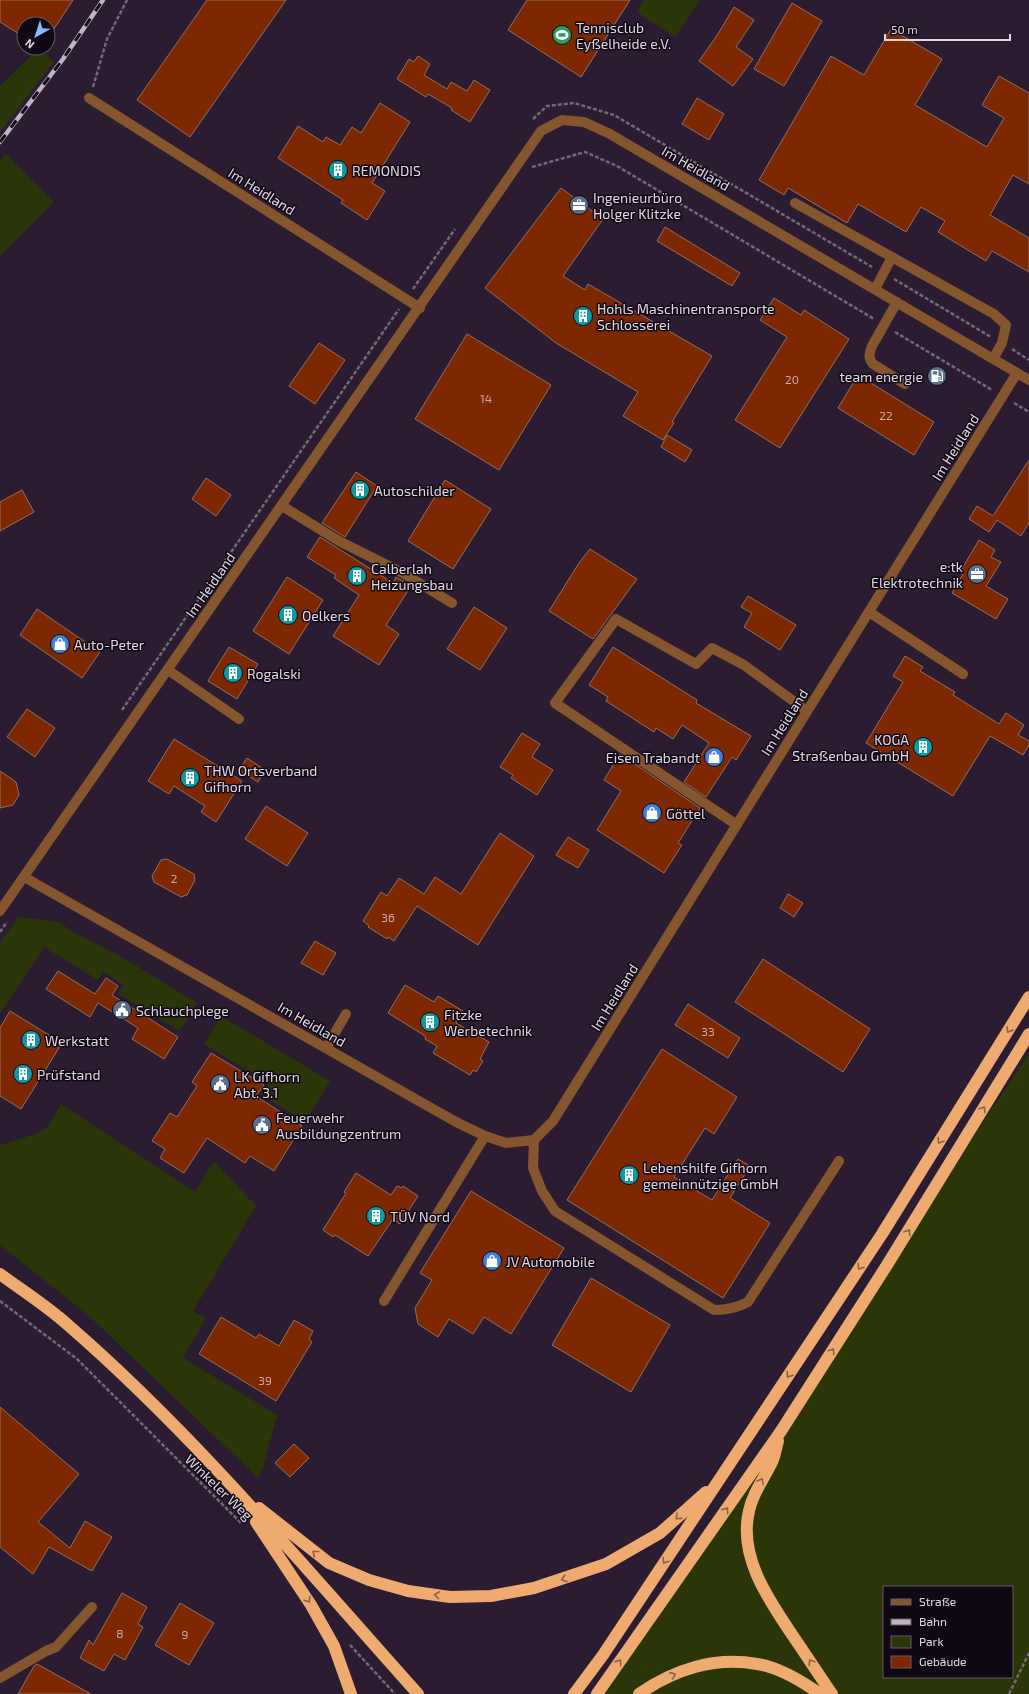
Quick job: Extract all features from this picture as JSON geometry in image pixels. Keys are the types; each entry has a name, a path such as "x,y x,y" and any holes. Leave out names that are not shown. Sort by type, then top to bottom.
{"highway":[{"path":"574,1694 603,1655 882,1234 1029,997"},
{"path":"597,1694 781,1431 887,1265 1029,1034"},
{"path":"0,1274 67,1324 132,1384 192,1444 418,1694"},
{"path":"781,1431 772,1461 753,1495 748,1512 747,1536 751,1557 759,1580 772,1604 832,1694"},
{"path":"232,1487 328,1563 375,1582 408,1591 450,1597 491,1596 534,1588 606,1564 660,1533 718,1482"},
{"path":"232,1487 311,1605 334,1646 351,1694"},
{"path":"639,1694 655,1682 686,1669 718,1662 758,1664 792,1676 820,1694"}],"street":[{"name":"Im Heidland","path":"89,98 420,308"},
{"name":"Im Heidland","path":"0,911 420,308 540,131 562,120 584,122 610,134 1029,380"},
{"path":"795,203 994,314 1006,325 1002,343 993,358"},
{"path":"874,289 892,257"},
{"path":"897,302 869,354 870,360 873,364 905,384"},
{"name":"Im Heidland","path":"24,877 456,1122 485,1136 506,1143 534,1140 553,1121 1017,373"},
{"path":"282,506 339,541 401,572 452,603"},
{"path":"869,612 963,674"},
{"path":"737,825 555,703 616,619 696,664 712,648 744,664 807,711"},
{"path":"168,670 239,719"},
{"path":"326,1048 346,1014"},
{"path":"384,1301 485,1136"},
{"path":"534,1140 533,1168 542,1191 554,1211 714,1310 738,1308 748,1302 839,1161"},
{"path":"0,1678 56,1647 92,1607"}],"path":[{"path":"89,98 108,39 127,0"},
{"path":"530,121 547,106 574,103 614,115 1029,360"},
{"path":"528,168 585,152 617,166 1029,412"},
{"path":"120,711 459,223"},
{"path":"0,932 8,920"},
{"name":"Winkeler Weg","path":"0,1301 77,1359 245,1526"},
{"path":"334,1646 349,1644 395,1694"},
{"path":"1009,1694 1029,1653"}],"green space":[{"path":"644,0 700,0 675,37 637,12"},
{"path":"31,56 48,56 54,62 0,132 0,86"},
{"path":"6,154 54,202 0,256 0,160"},
{"path":"18,917 60,922 68,929 125,959 197,1003 180,1031 118,994 124,985 104,972 98,980 44,947 0,1014 0,943"},
{"path":"221,1016 330,1081 305,1122 262,1095 268,1083 204,1044"},
{"path":"1029,1054 1029,1694 597,1694"},
{"path":"61,1104 195,1192 214,1161 256,1206 193,1311 206,1318 183,1358 277,1415 263,1468 258,1478 88,1315 0,1245 0,1145 36,1134 48,1127"}],"building":[{"path":"0,0 73,0 56,26 56,16 16,16 16,32 0,22"},
{"path":"207,0 286,0 190,137 137,100"},
{"name":"Tennisclub Eyßelheide e.V.","path":"527,0 630,0 581,77 508,30"},
{"path":"792,3 822,21 784,86 754,69"},
{"path":"734,7 754,20 736,47 753,59 733,86 699,61 718,34"},
{"path":"891,29 942,59 915,105 987,147 1004,118 982,105 999,76 1029,93 1029,184 1013,175 990,215 1029,238 1029,272 992,251 986,261 938,232 945,221 921,207 906,232 858,204 847,223 788,188 784,195 759,180 831,56 864,75"},
{"path":"418,56 430,64 424,75 447,89 451,82 467,91 474,80 490,90 470,122 451,110 452,108 428,94 426,97 397,79 409,59 414,62"},
{"path":"697,98 724,114 709,140 682,124"},
{"name":"REMONDIS","path":"380,103 410,122 372,183 385,191 367,220 341,203 343,200 278,158 298,126 323,142 326,137 340,145 352,127 361,133"},
{"name":"Hohls Maschinentransporte Schlosserei","path":"561,188 603,219 563,276 585,290 588,284 712,356 672,422 674,423 663,440 623,416 638,392 556,343 485,288"},
{"path":"665,227 740,273 732,286 657,241"},
{"path":"774,298 801,315 804,310 849,339 780,448 735,420 787,337 760,320"},
{"path":"467,334 551,385 499,470 415,419"},
{"path":"319,343 345,360 315,404 289,386"},
{"path":"858,375 934,422 914,455 838,408"},
{"path":"667,435 692,450 685,462 661,447"},
{"path":"1029,460 1029,523 1021,536 997,520 989,532 969,519 977,506 993,516"},
{"path":"356,472 377,486 345,537 322,523"},
{"path":"206,478 231,495 216,516 192,499"},
{"path":"445,480 491,509 453,569 408,541"},
{"path":"22,490 34,512 0,531 0,502"},
{"path":"320,537 393,583 396,577 411,586 386,625 399,634 379,665 333,636 359,595 334,578 336,575 307,557"},
{"path":"979,540 995,550 991,557 1001,562 986,586 1008,599 996,619 952,593 963,574 960,572"},
{"path":"590,549 637,579 593,639 549,611 579,563"},
{"name":"Oelkers","path":"287,577 323,600 289,654 253,631"},
{"path":"748,596 796,625 780,650 744,627 752,613 741,607"},
{"path":"474,607 507,628 480,670 447,649"},
{"name":"Auto-Peter","path":"37,609 100,652 82,678 20,635"},
{"name":"Rogalski","path":"229,647 258,664 237,699 208,681"},
{"path":"613,647 697,700 696,703 751,736 736,760 732,757 706,797 684,782 709,743 682,725 673,739 656,728 654,732 606,701 608,697 589,685"},
{"path":"905,656 923,667 920,671 955,692 953,695 999,724 1006,713 1024,725 1018,735 1029,741 1029,745 1023,755 990,736 953,796 866,743 903,682 893,676"},
{"path":"27,709 55,728 35,757 7,737"},
{"path":"522,733 540,744 532,757 553,770 537,795 511,778 513,775 500,767"},
{"name":"THW Ortsverband Gifhorn","path":"174,739 242,781 216,822 201,812 205,806 174,786 169,794 148,781"},
{"name":"Göttel","path":"620,754 700,808 678,843 682,845 664,873 597,830 621,791 604,780"},
{"path":"247,758 265,770 258,782 239,770"},
{"path":"0,771 16,782 19,795 13,805 0,808"},
{"path":"266,806 308,833 287,866 245,839"},
{"path":"500,833 534,856 478,945 417,906 394,941 388,937 387,939 368,927 369,926 363,921 381,892 387,896 399,878 424,894 435,877 461,894"},
{"path":"568,837 589,850 578,868 556,855"},
{"path":"167,859 194,874 195,880 187,895 181,897 154,882 152,876 161,860"},
{"path":"788,894 803,903 794,917 780,908"},
{"path":"315,941 336,953 323,975 301,963"},
{"path":"763,959 870,1029 843,1072 735,1002"},
{"name":"Schlauchplege","path":"58,971 95,994 106,978 118,986 112,995 178,1037 164,1059 132,1039 138,1028 98,1003 90,1017 46,989"},
{"name":"Fitzke Werbetechnik","path":"405,985 434,1002 438,996 463,1011 456,1023 489,1042 480,1059 483,1061 476,1072 473,1070 470,1075 433,1053 437,1046 425,1039 426,1037 419,1032 388,1013"},
{"path":"688,1004 740,1038 728,1058 675,1025"},
{"path":"10,1011 62,1043 21,1109 0,1096 0,1028"},
{"name":"Lebenshilfe Gifhorn gemeinnützige GmbH","path":"662,1049 737,1097 714,1134 705,1128 674,1177 712,1200 738,1159 750,1166 730,1198 770,1223 723,1298 567,1200"},
{"path":"211,1053 264,1085 256,1096 302,1126 274,1171 250,1156 245,1163 207,1138 184,1173 160,1158 165,1149 152,1141 170,1113 177,1117 197,1086 192,1082"},
{"name":"TÜV Nord","path":"356,1173 391,1195 397,1186 402,1188 403,1186 418,1196 400,1224 393,1219 368,1256 335,1235 333,1237 323,1230 346,1193 344,1192"},
{"name":"JV Automobile","path":"471,1191 564,1248 511,1334 484,1317 473,1334 449,1319 438,1337 418,1324 415,1308 432,1280 420,1273"},
{"path":"591,1278 670,1325 631,1392 552,1345"},
{"path":"221,1317 256,1338 259,1334 279,1346 294,1320 313,1331 309,1339 312,1342 276,1401 199,1354"},
{"path":"0,1407 79,1474 38,1522 70,1548 85,1521 112,1537 92,1571 49,1547 33,1574 0,1547"},
{"path":"294,1444 309,1458 290,1477 275,1463"},
{"path":"122,1593 147,1607 138,1624 143,1627 125,1660 114,1654 104,1671 80,1658 89,1640 93,1645"},
{"path":"180,1603 214,1623 189,1665 155,1645"},
{"path":"37,1664 91,1694 18,1694 34,1666"}],"railway":[{"path":"0,142 63,59 103,0"}],"place":[{"name":"Tennisclub Eyßelheide e.V.","path":"562,35"},
{"name":"REMONDIS","path":"338,170"},
{"name":"Ingenieurbüro Holger Klitzke","path":"579,205"},
{"name":"Hohls Maschinentransporte Schlosserei","path":"583,316"},
{"name":"team energie","path":"937,376"},
{"name":"Autoschilder","path":"360,490"},
{"name":"e:tk Elektrotechnik","path":"977,574"},
{"name":"Calberlah Heizungsbau","path":"357,576"},
{"name":"Oelkers","path":"288,615"},
{"name":"Auto-Peter","path":"60,644"},
{"name":"Rogalski","path":"233,673"},
{"name":"KOGA Straßenbau GmbH","path":"923,747"},
{"name":"Eisen Trabandt","path":"714,757"},
{"name":"THW Ortsverband Gifhorn","path":"190,778"},
{"name":"Göttel","path":"652,813"},
{"name":"Schlauchplege","path":"122,1010"},
{"name":"Fitzke Werbetechnik","path":"430,1022"},
{"name":"Werkstatt","path":"31,1040"},
{"name":"Prüfstand","path":"23,1074"},
{"name":"LK Gifhorn Abt. 3.1","path":"220,1084"},
{"name":"Feuerwehr Ausbildungzentrum","path":"262,1125"},
{"name":"Lebenshilfe Gifhorn gemeinnützige GmbH","path":"629,1175"},
{"name":"TÜV Nord","path":"376,1216"},
{"name":"JV Automobile","path":"492,1261"}]}
